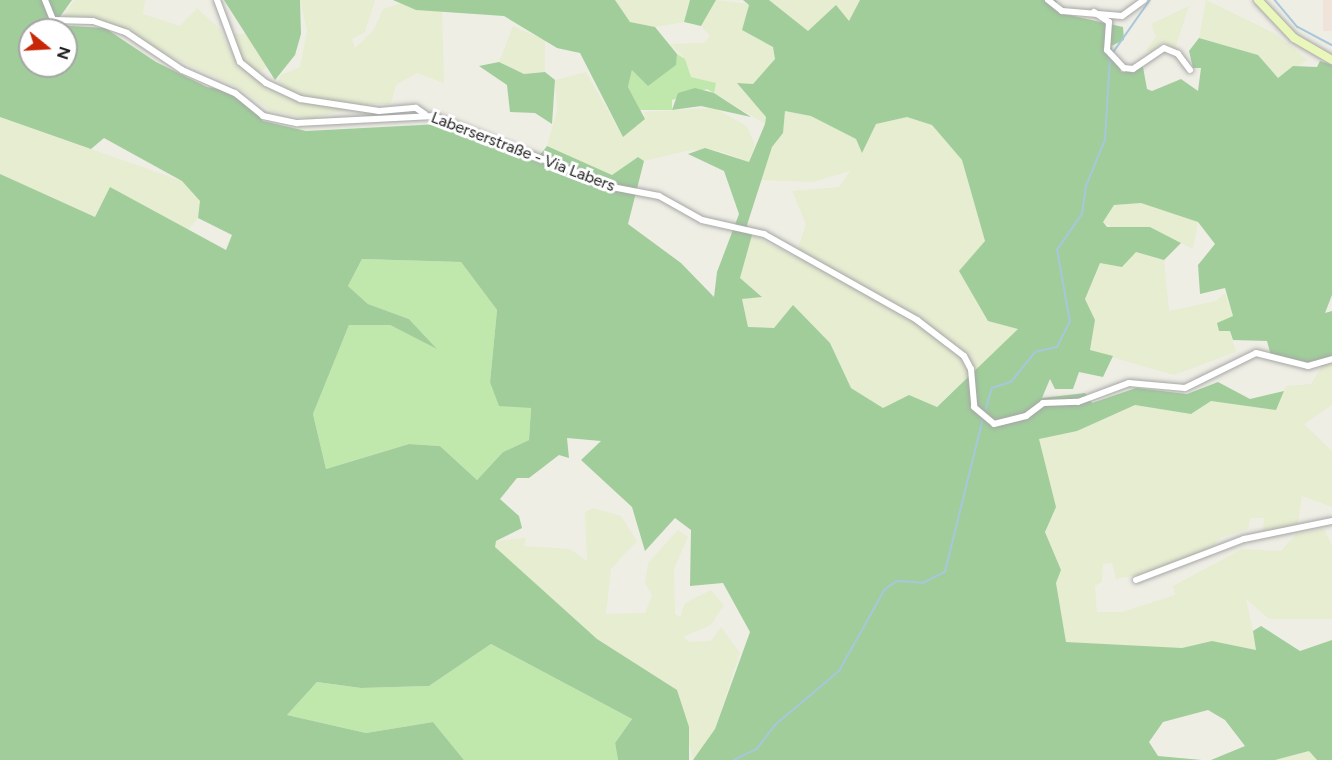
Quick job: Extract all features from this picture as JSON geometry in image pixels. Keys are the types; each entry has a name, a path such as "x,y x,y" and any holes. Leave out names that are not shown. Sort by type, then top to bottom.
{"main road":[{"path":"1258,0 1294,38 1332,60"}],"street":[{"path":"45,0 53,20 93,21 127,33 182,70 282,122 425,114"},
{"path":"217,0 237,57 258,79 300,99 380,111 416,108 425,114"},
{"path":"1048,0 1062,11 1127,15 1144,0"},
{"path":"1094,12 1109,22 1110,55 1128,70 1164,48 1178,54 1190,70"},
{"name":"Laberserstraße - Via Labers","path":"425,114 612,187 658,196 702,220 764,234 917,320 964,357 971,369 970,399 987,420 1004,423 1026,416 1043,403 1078,402 1129,383 1185,388 1256,352 1308,366 1332,359"},
{"path":"1136,580 1244,540 1332,521"}],"shaded area":[{"path":"1323,0 1332,0 1332,31 1323,31"}],"green space":[{"path":"0,0 72,0 59,18 18,18 18,78 78,78 78,26 105,28 156,62 207,87 238,92 263,121 306,131 440,124 536,160 547,146 612,175 638,157 644,161 628,224 681,263 714,297 717,272 739,214 724,171 688,154 705,148 749,162 765,124 766,117 737,83 753,84 775,59 773,47 742,30 749,5 743,0 769,0 808,31 836,5 849,21 860,0 1056,0 1060,13 1123,27 1124,40 1111,46 1121,72 1143,67 1147,89 1152,91 1181,79 1198,91 1201,68 1193,68 1189,51 1199,38 1258,55 1278,78 1293,66 1317,67 1320,61 1332,65 1332,295 1325,313 1332,311 1332,362 1322,366 1271,356 1267,341 1233,340 1230,331 1219,331 1217,323 1233,316 1225,288 1200,294 1198,265 1215,244 1198,222 1141,203 1114,205 1103,222 1107,227 1150,227 1181,243 1164,260 1136,252 1122,267 1100,263 1085,299 1095,320 1090,350 1113,356 1103,377 1079,372 1073,389 1055,389 1050,379 1042,398 1085,393 1092,403 1136,388 1187,394 1218,382 1250,399 1284,391 1276,410 1211,401 1191,414 1135,405 1077,431 1039,439 1056,507 1045,532 1061,570 1056,583 1066,642 1182,648 1212,641 1256,650 1253,631 1261,626 1300,651 1332,640 1332,760 1317,760 1309,751 1275,760 1211,760 1245,746 1225,720 1208,710 1163,722 1149,742 1158,756 1202,760 693,760 715,729 750,632 723,583 690,586 691,530 675,518 645,551 632,507 581,460 601,441 567,438 569,458 559,455 529,478 517,478 500,499 519,516 522,528 496,541 495,547 597,639 677,690 689,727 689,760 618,760 615,743 632,719 491,644 429,686 361,688 317,682 287,715 366,733 433,722 464,760 0,760 0,174 95,217 110,187 226,250 232,235 198,218 200,201 182,181 104,138 91,149 0,117","holes":["785,111 811,116 856,139 862,153 876,124 907,117 932,125 962,160 985,241 959,271 988,321 1018,329 937,407 909,395 883,408 851,388 830,343 793,305 774,328 748,327 742,299 762,297 740,278 752,235 747,225 772,147 783,133","362,259 461,262 497,310 490,382 499,406 531,408 529,440 503,452 477,480 440,446 409,444 326,469 313,414 349,325 390,325 437,349 409,319 368,304 348,286"]},
{"path":"74,0 145,0 143,14 180,26 197,8 220,29 237,63 233,34 248,34 268,66 253,77 289,97 291,92 278,82 281,75 300,67 307,31 300,0 375,0 365,32 352,39 355,48 373,31 383,9 401,3 442,10 444,83 417,73 396,85 391,104 369,104 310,119 271,111 239,88 107,27 64,16"},
{"path":"224,0 300,0 301,34 295,55 275,80"},
{"path":"393,0 615,0 630,22 655,27 677,54 676,65 648,86 632,70 628,87 645,119 623,137 580,53 557,48 504,16 416,10"},
{"path":"615,0 690,0 684,22 655,27 630,22"},
{"path":"690,0 716,0 701,26 684,22"},
{"path":"716,0 749,4 742,30 773,47 775,59 753,84 738,84 766,117 765,124 714,93 715,83 691,77 685,59 670,44 704,43 710,36 701,26"},
{"path":"769,0 860,0 849,21 808,31"},
{"path":"1206,0 1274,33 1308,60 1278,78 1258,55 1199,38"},
{"path":"1189,6 1175,48 1160,43 1152,52 1146,50 1156,37 1151,24"},
{"path":"513,26 545,40 545,72 524,74 499,62"},
{"path":"677,54 685,59 691,77 716,83 714,93 707,89 672,100 672,110 640,110 628,87 632,70 675,66"},
{"path":"499,62 524,74 545,72 555,80 552,124 535,113 510,112 507,85 479,66"},
{"path":"586,72 623,137 645,119 644,112 714,108 747,126 755,145 749,162 719,151 691,150 644,161 638,157 612,175 547,146 557,111 555,80"},
{"path":"695,88 714,93 751,117 701,106 672,110 678,93"},
{"path":"785,111 811,115 856,139 862,152 876,124 907,117 932,125 962,160 985,241 1019,329 936,407 909,395 883,408 851,388 830,343 793,306 774,328 748,327 742,299 762,296 740,278 752,235 795,257 806,224 792,191 839,187 850,171 813,182 761,180 772,147 783,133"},
{"path":"0,117 182,181 201,201 198,218 187,231 110,187 95,217 31,191 0,174"},
{"path":"1141,203 1198,222 1193,249 1150,227 1115,229 1103,222 1114,205"},
{"path":"1136,252 1164,260 1169,311 1216,301 1225,293 1233,316 1218,323 1230,331 1236,352 1174,375 1090,351 1095,320 1085,299 1089,283 1100,263"},
{"path":"362,259 461,262 497,310 490,382 531,408 529,440 503,452 477,480 440,446 409,444 326,469 313,414 349,325 390,325 436,348 409,319 368,304 348,286"},
{"path":"1332,362 1332,405 1304,424 1332,451 1332,507 1302,496 1297,528 1263,533 1264,518 1250,518 1248,529 1220,538 1208,552 1133,576 1116,579 1112,563 1103,564 1102,582 1095,586 1097,612 1122,612 1175,595 1173,586 1242,549 1281,551 1296,534 1324,529 1332,546 1332,619 1269,619 1246,599 1257,650 1212,641 1182,648 1066,642 1056,583 1061,570 1045,531 1039,438 1077,431 1135,405 1191,414 1211,401 1276,410 1286,386 1311,384 1322,366"},
{"path":"593,508 621,516 637,541 611,569 606,614 645,613 652,595 645,583 648,563 678,530 688,537 674,569 675,614 680,617 685,603 711,590 724,605 711,625 683,637 689,642 711,641 721,627 740,653 715,729 693,760 677,690 597,639 495,547 496,541 526,538 524,546 570,549 587,561 585,512"},
{"path":"491,644 632,719 615,743 618,760 464,760 433,722 366,733 287,715 317,682 361,688 429,686"},
{"path":"1309,751 1317,760 1275,760"}],"waterway":[{"path":"1112,54 1150,0"},
{"path":"1275,0 1298,27 1332,45"},
{"path":"985,412 992,388 1011,382 1035,352 1057,347 1070,322 1057,250 1082,214 1086,186 1105,140 1110,58"},
{"path":"734,760 757,749 775,725 839,671 885,589 897,581 923,583 945,572 983,419"}]}
